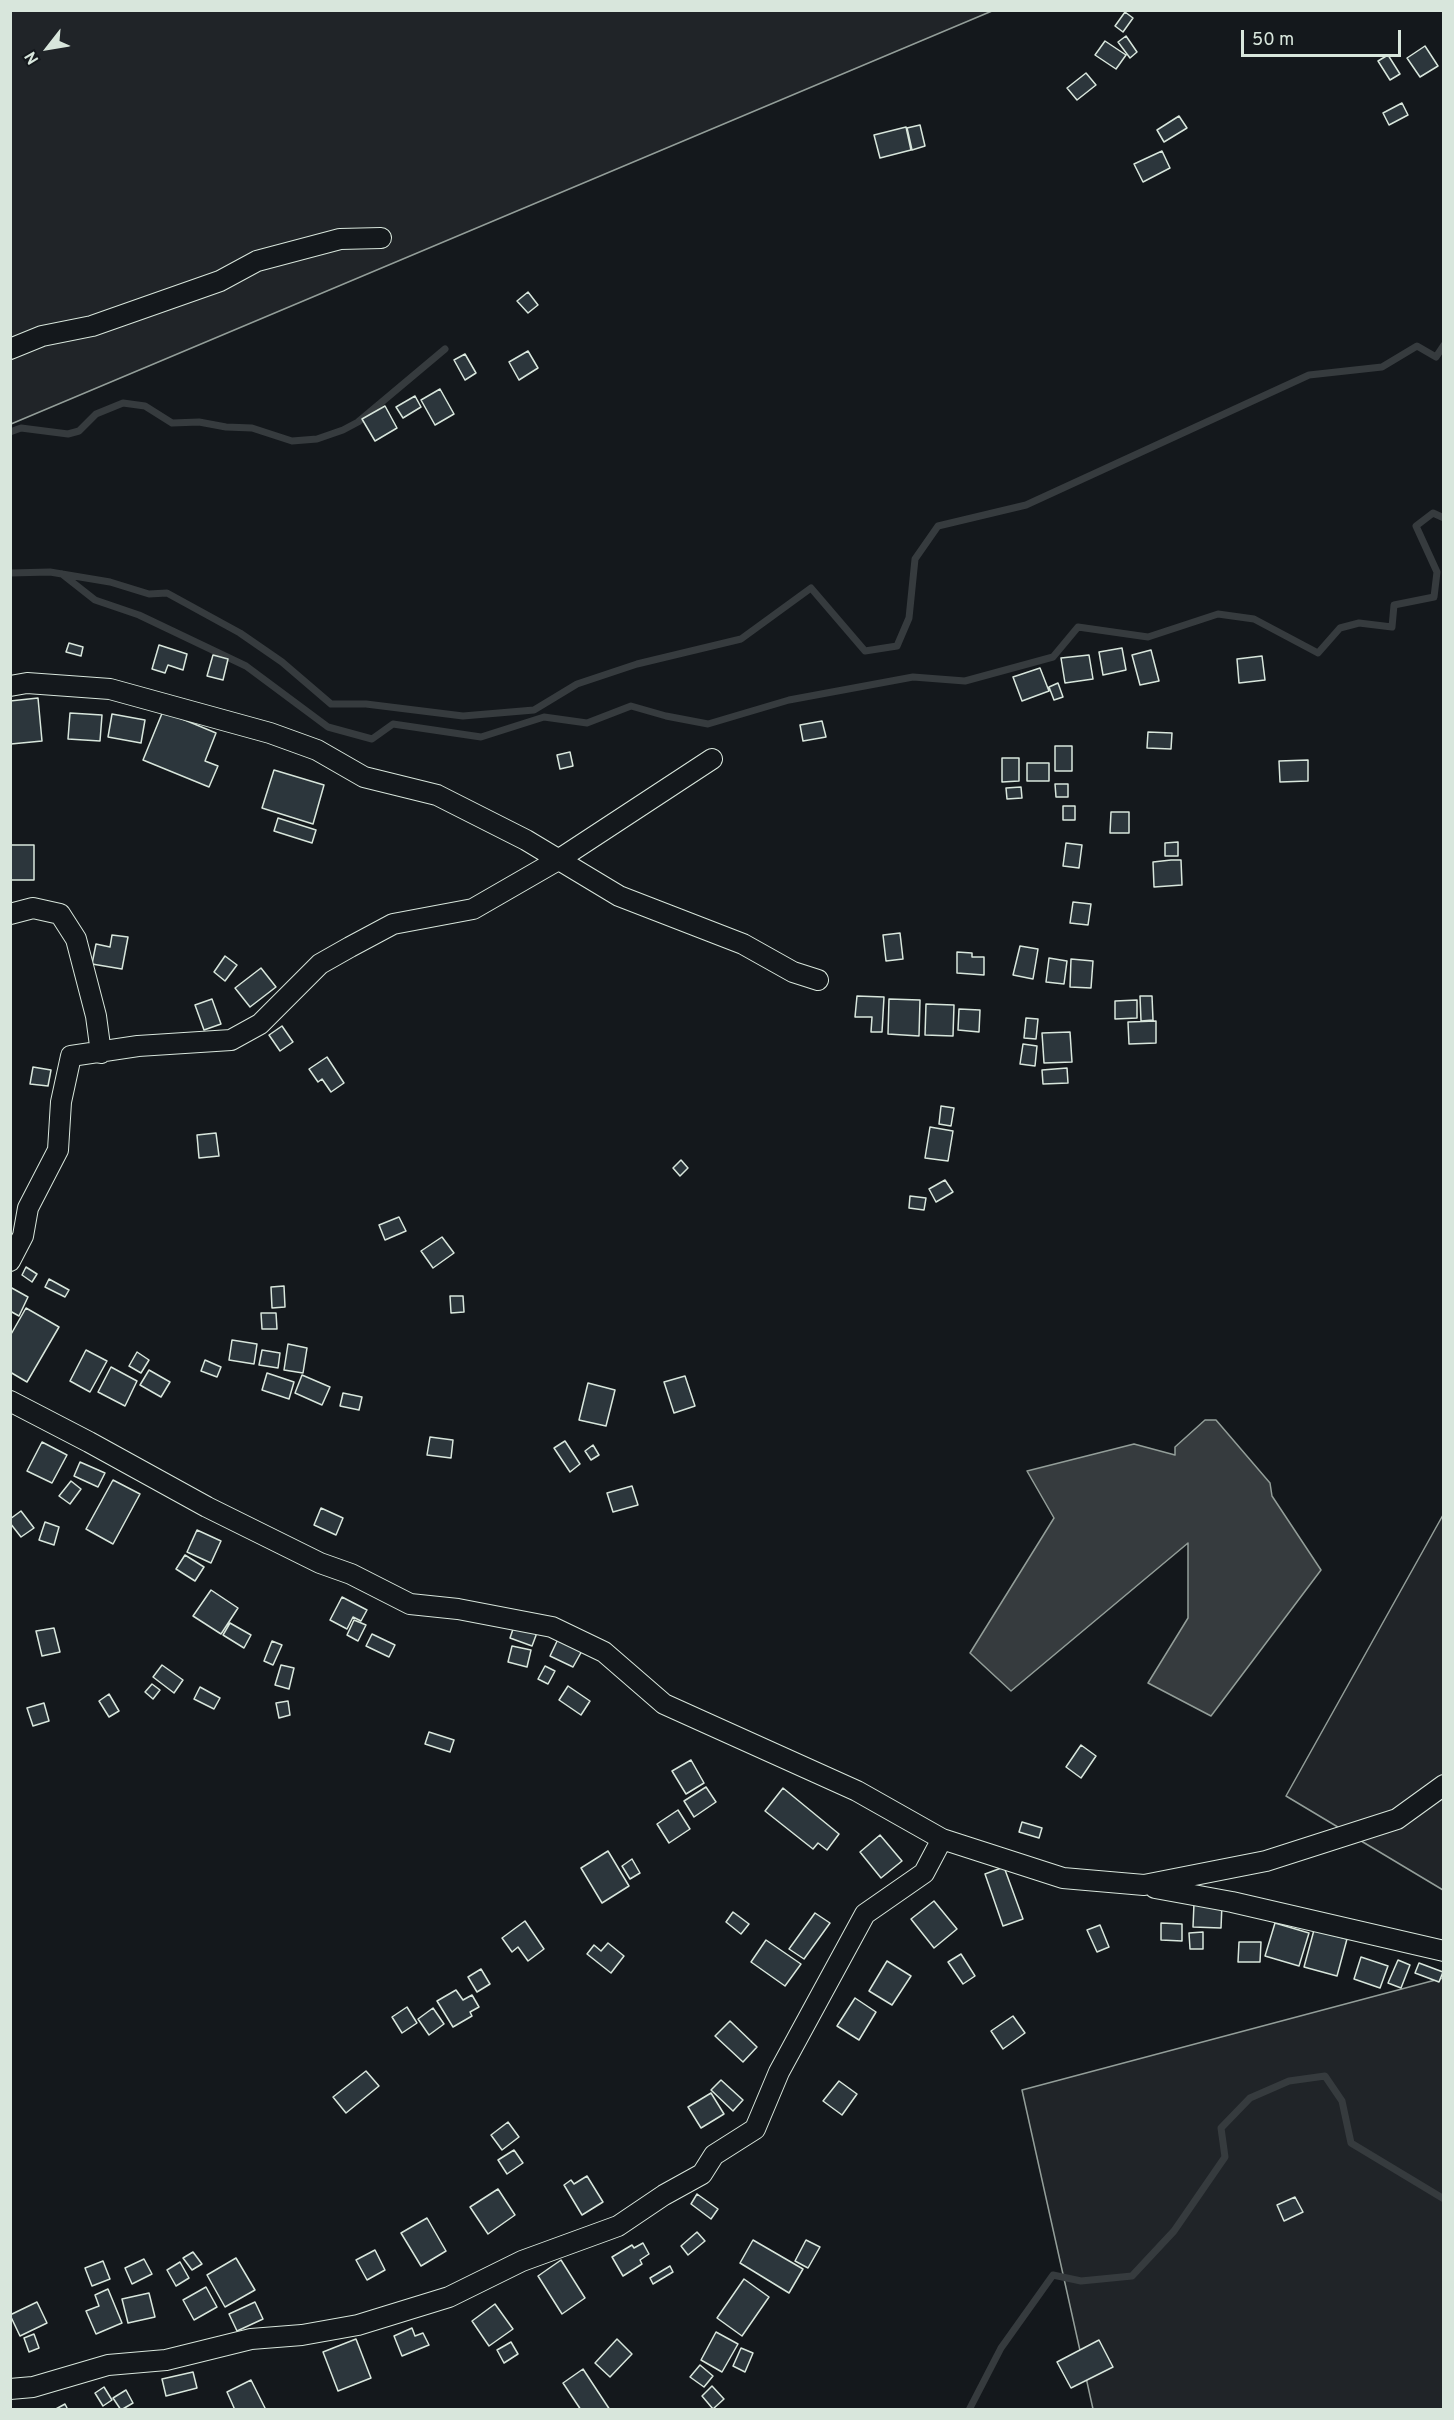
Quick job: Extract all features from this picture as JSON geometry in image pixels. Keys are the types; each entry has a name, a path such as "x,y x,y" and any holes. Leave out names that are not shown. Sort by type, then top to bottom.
{"street":[{"path":"10,349 42,336 92,326 220,281 257,261 340,239 381,238"},
{"path":"10,686 27,683 110,689 270,733 317,750 364,777 437,795 620,896 732,940 793,972 818,980"},
{"path":"10,1261 23,1236 28,1208 58,1150 61,1102 71,1056 138,1047 231,1040 260,1024 320,964 393,924 474,909 558,860 712,759"},
{"path":"10,914 33,908 60,914 76,939 96,1016 101,1053"},
{"path":"10,1401 207,1507 410,1604 458,1608 552,1627 604,1652 664,1704 856,1791 942,1839 1063,1878 1144,1885 1232,1902 1443,1951"},
{"path":"1144,1885 1266,1861 1396,1819 1443,1785"},
{"path":"10,2389 33,2387 108,2365 166,2360 251,2339 302,2335 358,2325 449,2297 522,2261 618,2226 664,2195 702,2174 714,2155 755,2129 779,2072 865,1914 924,1874 942,1839"}],"shaded area":[{"path":"11,11 992,11 11,424"},
{"path":"1205,1420 1216,1420 1270,1483 1272,1496 1321,1570 1211,1716 1148,1683 1188,1618 1188,1543 1011,1691 970,1653 1054,1518 1027,1471 1134,1444 1175,1455 1175,1447"},
{"path":"1443,1515 1443,1890 1286,1796"},
{"path":"1443,1978 1443,2409 1093,2409 1022,2090"}],"building":[{"path":"1125,12 1133,18 1123,32 1115,26"},
{"path":"1126,36 1137,52 1130,58 1118,42"},
{"path":"1105,41 1126,55 1116,69 1095,55"},
{"path":"1425,46 1438,66 1420,77 1407,58"},
{"path":"1388,55 1400,74 1390,80 1378,61"},
{"path":"1086,73 1096,85 1077,100 1067,88"},
{"path":"1402,103 1408,115 1389,125 1383,113"},
{"path":"1179,116 1187,128 1164,142 1157,130"},
{"path":"920,125 925,146 912,150 907,128"},
{"path":"906,127 911,150 880,158 874,135"},
{"path":"1162,151 1170,168 1143,182 1134,164"},
{"path":"528,292 538,305 528,313 517,301"},
{"path":"528,351 538,368 519,380 509,362"},
{"path":"465,354 476,373 465,380 454,360"},
{"path":"440,389 454,414 435,425 421,400"},
{"path":"415,396 421,407 403,418 396,407"},
{"path":"385,406 397,428 375,441 362,419"},
{"path":"69,643 83,647 81,656 66,652"},
{"path":"159,645 187,654 183,670 168,665 165,673 152,669"},
{"path":"1122,648 1126,670 1103,675 1099,652"},
{"path":"1151,650 1159,681 1140,685 1132,655"},
{"path":"213,655 228,659 223,680 207,676"},
{"path":"1089,655 1093,679 1065,683 1061,658"},
{"path":"1262,656 1265,680 1239,683 1237,659"},
{"path":"1040,668 1049,691 1022,701 1013,677"},
{"path":"1058,683 1063,697 1054,700 1049,687"},
{"path":"38,698 42,741 11,744 10,701"},
{"path":"163,711 216,733 205,761 218,766 209,787 143,760"},
{"path":"70,713 102,715 100,741 68,739"},
{"path":"112,714 145,720 141,743 108,737"},
{"path":"822,721 826,737 803,741 800,725"},
{"path":"1148,732 1172,733 1171,749 1147,748"},
{"path":"1055,746 1072,746 1072,771 1055,771"},
{"path":"570,752 573,766 560,769 557,755"},
{"path":"1002,758 1019,758 1019,781 1002,782"},
{"path":"1308,760 1308,781 1280,782 1279,761"},
{"path":"1027,763 1049,763 1049,781 1027,781"},
{"path":"274,770 324,785 313,824 262,808"},
{"path":"1055,784 1068,784 1068,797 1056,797"},
{"path":"1021,787 1022,798 1007,799 1006,788"},
{"path":"1063,806 1075,806 1075,820 1063,820"},
{"path":"1111,812 1129,812 1129,833 1110,833"},
{"path":"278,818 316,830 312,843 274,831"},
{"path":"1178,842 1178,856 1165,856 1165,843"},
{"path":"1066,843 1082,845 1079,868 1063,866"},
{"path":"10,845 34,845 34,880 10,880"},
{"path":"1181,860 1182,885 1154,887 1153,862"},
{"path":"1073,902 1091,904 1088,925 1070,923"},
{"path":"900,933 903,959 886,961 883,935"},
{"path":"112,935 128,937 122,969 92,964 96,944 110,947"},
{"path":"1020,946 1038,949 1033,979 1013,975"},
{"path":"957,952 972,953 972,957 984,957 984,975 957,973"},
{"path":"225,956 237,965 225,981 214,972"},
{"path":"1049,958 1067,961 1064,984 1046,982"},
{"path":"1071,959 1093,961 1091,988 1070,987"},
{"path":"261,968 276,987 250,1007 235,988"},
{"path":"857,996 884,997 882,1032 871,1032 872,1017 855,1017"},
{"path":"1140,996 1152,996 1153,1020 1141,1021"},
{"path":"212,999 221,1024 204,1030 195,1005"},
{"path":"889,999 920,1000 919,1036 888,1034"},
{"path":"1137,1000 1137,1018 1115,1019 1115,1001"},
{"path":"926,1004 954,1005 953,1036 925,1035"},
{"path":"959,1009 980,1010 979,1032 958,1030"},
{"path":"1026,1018 1038,1019 1036,1039 1024,1038"},
{"path":"1156,1021 1156,1043 1129,1044 1128,1022"},
{"path":"282,1026 293,1042 280,1051 269,1035"},
{"path":"1070,1032 1072,1062 1044,1063 1042,1033"},
{"path":"1023,1044 1037,1046 1035,1066 1020,1064"},
{"path":"327,1057 344,1083 331,1092 322,1079 318,1082 309,1069"},
{"path":"33,1067 51,1070 48,1086 30,1084"},
{"path":"1067,1068 1068,1083 1043,1084 1042,1070"},
{"path":"941,1106 954,1108 951,1126 939,1124"},
{"path":"930,1127 953,1131 948,1161 925,1158"},
{"path":"216,1133 219,1156 199,1158 197,1135"},
{"path":"681,1160 688,1168 680,1176 673,1168"},
{"path":"945,1180 953,1192 936,1202 929,1189"},
{"path":"910,1196 926,1198 924,1210 909,1208"},
{"path":"399,1217 406,1231 385,1240 379,1225"},
{"path":"442,1237 454,1253 433,1268 421,1251"},
{"path":"26,1267 37,1274 32,1282 22,1275"},
{"path":"49,1279 69,1290 65,1297 45,1287"},
{"path":"284,1286 285,1307 272,1308 271,1287"},
{"path":"10,1287 28,1297 19,1316 10,1311"},
{"path":"450,1296 463,1296 464,1312 451,1313"},
{"path":"26,1308 59,1327 27,1382 10,1372 10,1336"},
{"path":"261,1313 276,1313 277,1329 262,1329"},
{"path":"232,1340 257,1344 254,1364 229,1360"},
{"path":"288,1344 307,1348 303,1373 284,1370"},
{"path":"86,1350 107,1361 90,1392 70,1381"},
{"path":"262,1350 280,1353 278,1368 259,1365"},
{"path":"137,1352 149,1360 141,1373 129,1366"},
{"path":"205,1360 221,1367 217,1377 201,1371"},
{"path":"111,1367 137,1381 125,1406 98,1392"},
{"path":"149,1370 170,1382 161,1397 140,1385"},
{"path":"267,1373 294,1382 289,1399 262,1390"},
{"path":"302,1375 330,1387 322,1405 295,1393"},
{"path":"685,1376 695,1406 674,1413 664,1382"},
{"path":"588,1383 615,1390 606,1426 579,1420"},
{"path":"343,1393 362,1397 359,1410 340,1406"},
{"path":"430,1437 453,1440 451,1458 427,1455"},
{"path":"565,1441 580,1464 570,1472 554,1448"},
{"path":"42,1442 67,1455 52,1483 27,1471"},
{"path":"593,1445 599,1455 591,1460 585,1451"},
{"path":"80,1462 105,1473 98,1487 74,1476"},
{"path":"113,1480 140,1494 113,1544 86,1529"},
{"path":"71,1481 81,1489 70,1504 59,1496"},
{"path":"632,1486 638,1505 613,1512 607,1493"},
{"path":"321,1508 343,1518 336,1535 314,1525"},
{"path":"21,1511 34,1528 21,1537 10,1523 10,1519"},
{"path":"45,1522 59,1527 54,1545 39,1540"},
{"path":"197,1530 221,1541 211,1563 187,1552"},
{"path":"185,1555 204,1567 195,1581 176,1569"},
{"path":"211,1590 238,1608 221,1634 193,1616"},
{"path":"342,1597 367,1610 361,1621 353,1617 347,1629 330,1620"},
{"path":"354,1620 366,1625 358,1641 347,1635"},
{"path":"230,1623 251,1635 244,1648 223,1635"},
{"path":"515,1623 538,1630 532,1646 510,1638"},
{"path":"54,1628 60,1652 42,1656 36,1631"},
{"path":"372,1634 395,1645 389,1657 366,1646"},
{"path":"559,1637 583,1649 573,1667 550,1656"},
{"path":"272,1641 282,1645 273,1665 264,1661"},
{"path":"512,1646 531,1650 527,1667 508,1662"},
{"path":"162,1665 183,1680 174,1693 153,1677"},
{"path":"281,1665 294,1668 289,1689 275,1685"},
{"path":"545,1666 555,1671 548,1684 538,1679"},
{"path":"152,1684 160,1690 153,1699 145,1692"},
{"path":"568,1686 590,1701 581,1715 559,1700"},
{"path":"200,1687 220,1698 214,1709 194,1699"},
{"path":"109,1694 119,1711 109,1717 99,1701"},
{"path":"288,1701 290,1715 279,1718 276,1703"},
{"path":"44,1703 49,1721 33,1726 27,1708"},
{"path":"429,1732 454,1740 450,1752 425,1744"},
{"path":"1081,1745 1096,1756 1081,1778 1066,1767"},
{"path":"691,1760 704,1783 686,1794 672,1771"},
{"path":"706,1787 716,1802 694,1817 684,1801"},
{"path":"783,1788 839,1834 827,1850 818,1843 813,1849 765,1811"},
{"path":"678,1810 690,1829 669,1843 657,1824"},
{"path":"1022,1822 1042,1828 1039,1838 1019,1832"},
{"path":"880,1835 902,1861 881,1878 860,1852"},
{"path":"608,1851 629,1886 602,1903 581,1868"},
{"path":"632,1859 640,1873 630,1879 622,1866"},
{"path":"1004,1867 1023,1919 1003,1926 985,1874"},
{"path":"934,1901 957,1929 934,1948 911,1919"},
{"path":"1194,1903 1222,1904 1221,1928 1193,1927"},
{"path":"733,1912 749,1924 741,1934 726,1922"},
{"path":"815,1913 830,1923 804,1959 789,1949"},
{"path":"525,1921 544,1949 528,1961 518,1947 512,1952 502,1938"},
{"path":"1161,1923 1182,1924 1182,1941 1161,1940"},
{"path":"1275,1923 1309,1933 1299,1966 1265,1956"},
{"path":"1100,1925 1109,1947 1097,1952 1087,1930"},
{"path":"1314,1930 1347,1939 1337,1976 1304,1967"},
{"path":"1203,1932 1203,1949 1190,1949 1189,1933"},
{"path":"766,1940 801,1964 785,1986 751,1962"},
{"path":"1239,1942 1261,1942 1260,1962 1238,1962"},
{"path":"608,1943 624,1956 611,1973 587,1954 594,1945 601,1951"},
{"path":"961,1954 975,1976 963,1984 948,1962"},
{"path":"1361,1957 1388,1966 1380,1988 1354,1979"},
{"path":"1398,1960 1410,1965 1401,1988 1388,1983"},
{"path":"887,1961 911,1976 892,2005 869,1991"},
{"path":"1419,1963 1443,1972 1439,1982 1415,1973"},
{"path":"481,1969 490,1984 477,1992 468,1977"},
{"path":"456,1990 463,2000 472,1995 479,2007 470,2012 472,2016 453,2027 437,2001"},
{"path":"855,1998 876,2012 859,2040 837,2026"},
{"path":"407,2007 417,2023 402,2033 392,2017"},
{"path":"433,2008 444,2024 429,2035 418,2019"},
{"path":"1013,2016 1025,2033 1003,2049 991,2031"},
{"path":"730,2021 757,2047 743,2062 715,2036"},
{"path":"366,2071 379,2086 346,2113 333,2097"},
{"path":"721,2080 743,2100 733,2111 711,2090"},
{"path":"839,2081 857,2094 842,2115 823,2101"},
{"path":"711,2093 724,2114 701,2128 688,2107"},
{"path":"508,2122 519,2137 502,2150 491,2135"},
{"path":"514,2150 523,2163 507,2174 498,2160"},
{"path":"587,2176 603,2202 582,2215 564,2185 571,2180 574,2184"},
{"path":"498,2189 515,2215 488,2234 470,2207"},
{"path":"697,2194 718,2209 711,2219 691,2204"},
{"path":"1295,2197 1303,2212 1284,2221 1277,2205"},
{"path":"427,2218 446,2251 421,2266 401,2233"},
{"path":"697,2232 705,2241 688,2255 681,2246"},
{"path":"753,2240 803,2269 789,2293 740,2263"},
{"path":"806,2240 820,2247 808,2268 795,2261"},
{"path":"643,2243 649,2254 640,2260 642,2264 623,2276 612,2257 632,2245 634,2248"},
{"path":"375,2250 385,2270 367,2280 356,2260"},
{"path":"193,2252 202,2264 192,2270 183,2258"},
{"path":"236,2258 255,2290 225,2307 207,2275"},
{"path":"144,2259 152,2274 132,2284 125,2268"},
{"path":"561,2260 585,2298 562,2314 538,2276"},
{"path":"103,2261 110,2279 92,2286 85,2268"},
{"path":"180,2262 189,2278 176,2286 167,2270"},
{"path":"670,2266 673,2272 653,2284 650,2278"},
{"path":"744,2279 769,2297 742,2336 717,2318"},
{"path":"206,2287 217,2307 194,2320 183,2300"},
{"path":"108,2289 122,2323 96,2334 86,2311 99,2306 95,2295"},
{"path":"149,2293 155,2317 128,2323 122,2299"},
{"path":"37,2302 47,2323 20,2336 10,2315"},
{"path":"255,2302 263,2319 237,2331 229,2314"},
{"path":"495,2304 513,2329 489,2346 472,2321"},
{"path":"412,2328 415,2336 423,2333 429,2345 402,2356 394,2336"},
{"path":"716,2332 738,2344 722,2372 701,2360"},
{"path":"34,2334 39,2348 29,2352 24,2338"},
{"path":"356,2339 371,2378 338,2391 323,2352"},
{"path":"617,2339 632,2354 610,2377 595,2363"},
{"path":"1099,2340 1113,2367 1071,2388 1057,2362"},
{"path":"511,2342 518,2354 504,2363 497,2350"},
{"path":"741,2348 753,2353 745,2372 733,2366"},
{"path":"700,2365 713,2376 704,2387 690,2377"},
{"path":"583,2369 610,2410 581,2410 563,2383"},
{"path":"193,2372 197,2388 166,2396 162,2379"},
{"path":"251,2380 266,2410 235,2410 227,2392"},
{"path":"712,2386 724,2399 713,2409 702,2396"},
{"path":"104,2387 112,2400 103,2406 95,2393"},
{"path":"126,2390 133,2403 121,2410 113,2398"},
{"path":"65,2404 68,2410 54,2410"}],"waterway":[{"path":"10,573 50,572 110,582 149,594 167,593 240,633 282,662 331,704 366,704 463,716 534,710 577,684 637,664 741,639 811,588 865,651 897,646 909,618 915,559 938,526 1026,505 1309,375 1382,367 1417,346 1436,357 1444,345"},
{"path":"10,432 21,428 68,434 79,431 96,414 123,403 145,406 172,423 199,422 226,427 252,428 292,441 317,439 358,422 445,349"},
{"path":"62,574 95,600 139,615 246,666 328,727 372,739 393,724 481,737 544,717 587,723 631,706 708,724 789,700 913,677 965,681 1053,657 1078,627 1148,637 1218,614 1254,619 1318,653 1340,628 1359,623 1392,627 1394,605 1434,597 1437,572 1416,526 1433,513 1444,518"},
{"path":"969,2410 1001,2348 1053,2275 1081,2281 1132,2276 1174,2231 1225,2157 1221,2128 1250,2098 1289,2081 1325,2076 1342,2101 1351,2143 1444,2199"}]}
